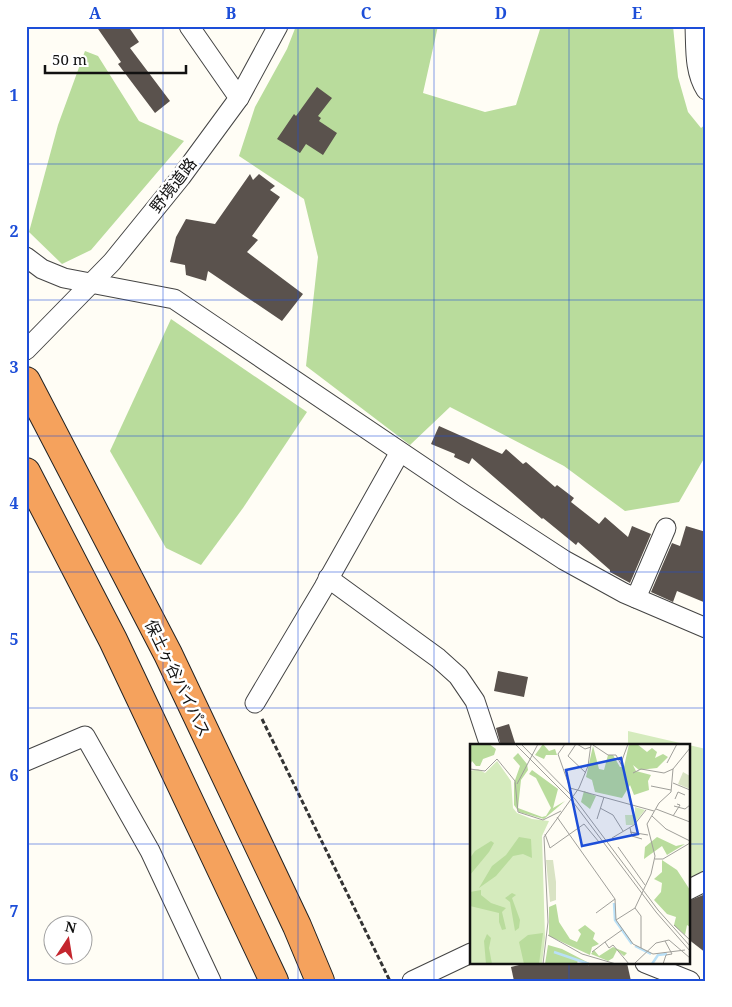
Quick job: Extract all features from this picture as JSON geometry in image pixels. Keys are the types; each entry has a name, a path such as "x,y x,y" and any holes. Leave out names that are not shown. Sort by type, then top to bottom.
{"highway":[{"name":"保土ヶ谷バイパス","path":"26,381 168,654 320,981"},
{"path":"26,472 114,640 274,981"}],"street":[{"path":"189,26 239,98"},
{"name":"野境道路","path":"26,350 112,262 174,184 239,98 278,26"},
{"path":"696,26 696,57 704,80"},
{"path":"26,257 42,269 64,278 174,300 564,560 636,598 706,628"},
{"path":"255,703 400,452"},
{"path":"636,598 666,528"},
{"path":"328,578 438,658 458,676 475,701 489,744"},
{"path":"26,761 85,736 150,851 211,981"},
{"path":"690,889 706,881"},
{"path":"412,981 470,953"},
{"path":"644,964 650,981"},
{"path":"647,964 690,981"}],"path":[{"path":"255,703 390,981"}],"green space":[{"path":"296,26 438,26 423,93 485,112 516,105 541,26 673,26 678,77 688,112 701,128 706,124 706,455 679,502 625,511 564,466 450,407 410,445 306,366 318,257 304,199 239,156 255,107 287,49"},
{"path":"85,51 98,56 139,121 184,141 91,250 62,264 29,232 58,125"},
{"path":"171,319 307,412 243,508 201,565 166,548 110,451"},
{"path":"628,731 684,744 628,744"},
{"path":"690,745 706,749 706,873 690,879"}],"building":[{"path":"96,26 128,26 139,42 130,48 170,101 155,113 118,64 121,62"},
{"path":"317,87 332,98 318,116 321,118 319,121 337,133 323,155 306,144 300,153 277,139 294,114 296,116"},
{"path":"250,174 253,180 259,174 275,186 270,190 280,197 252,236 258,240 247,252 303,294 282,321 208,271 206,281 186,275 185,265 170,262 176,237 186,219 215,224"},
{"path":"439,426 502,454 506,449 523,464 526,462 555,487 557,485 574,498 571,502 599,524 605,517 628,537 632,526 651,534 630,583 610,572 578,542 576,545 542,519 472,458 469,464 454,457 455,454 431,444"},
{"path":"686,526 706,532 706,603 677,591 673,602 651,592 672,543 680,546"},
{"path":"498,671 528,677 524,697 494,691"},
{"path":"509,724 515,744 500,744 496,728"},
{"path":"703,895 706,897 706,953 690,941 690,900"},
{"path":"523,964 627,964 631,981 514,981 511,967"}]}
